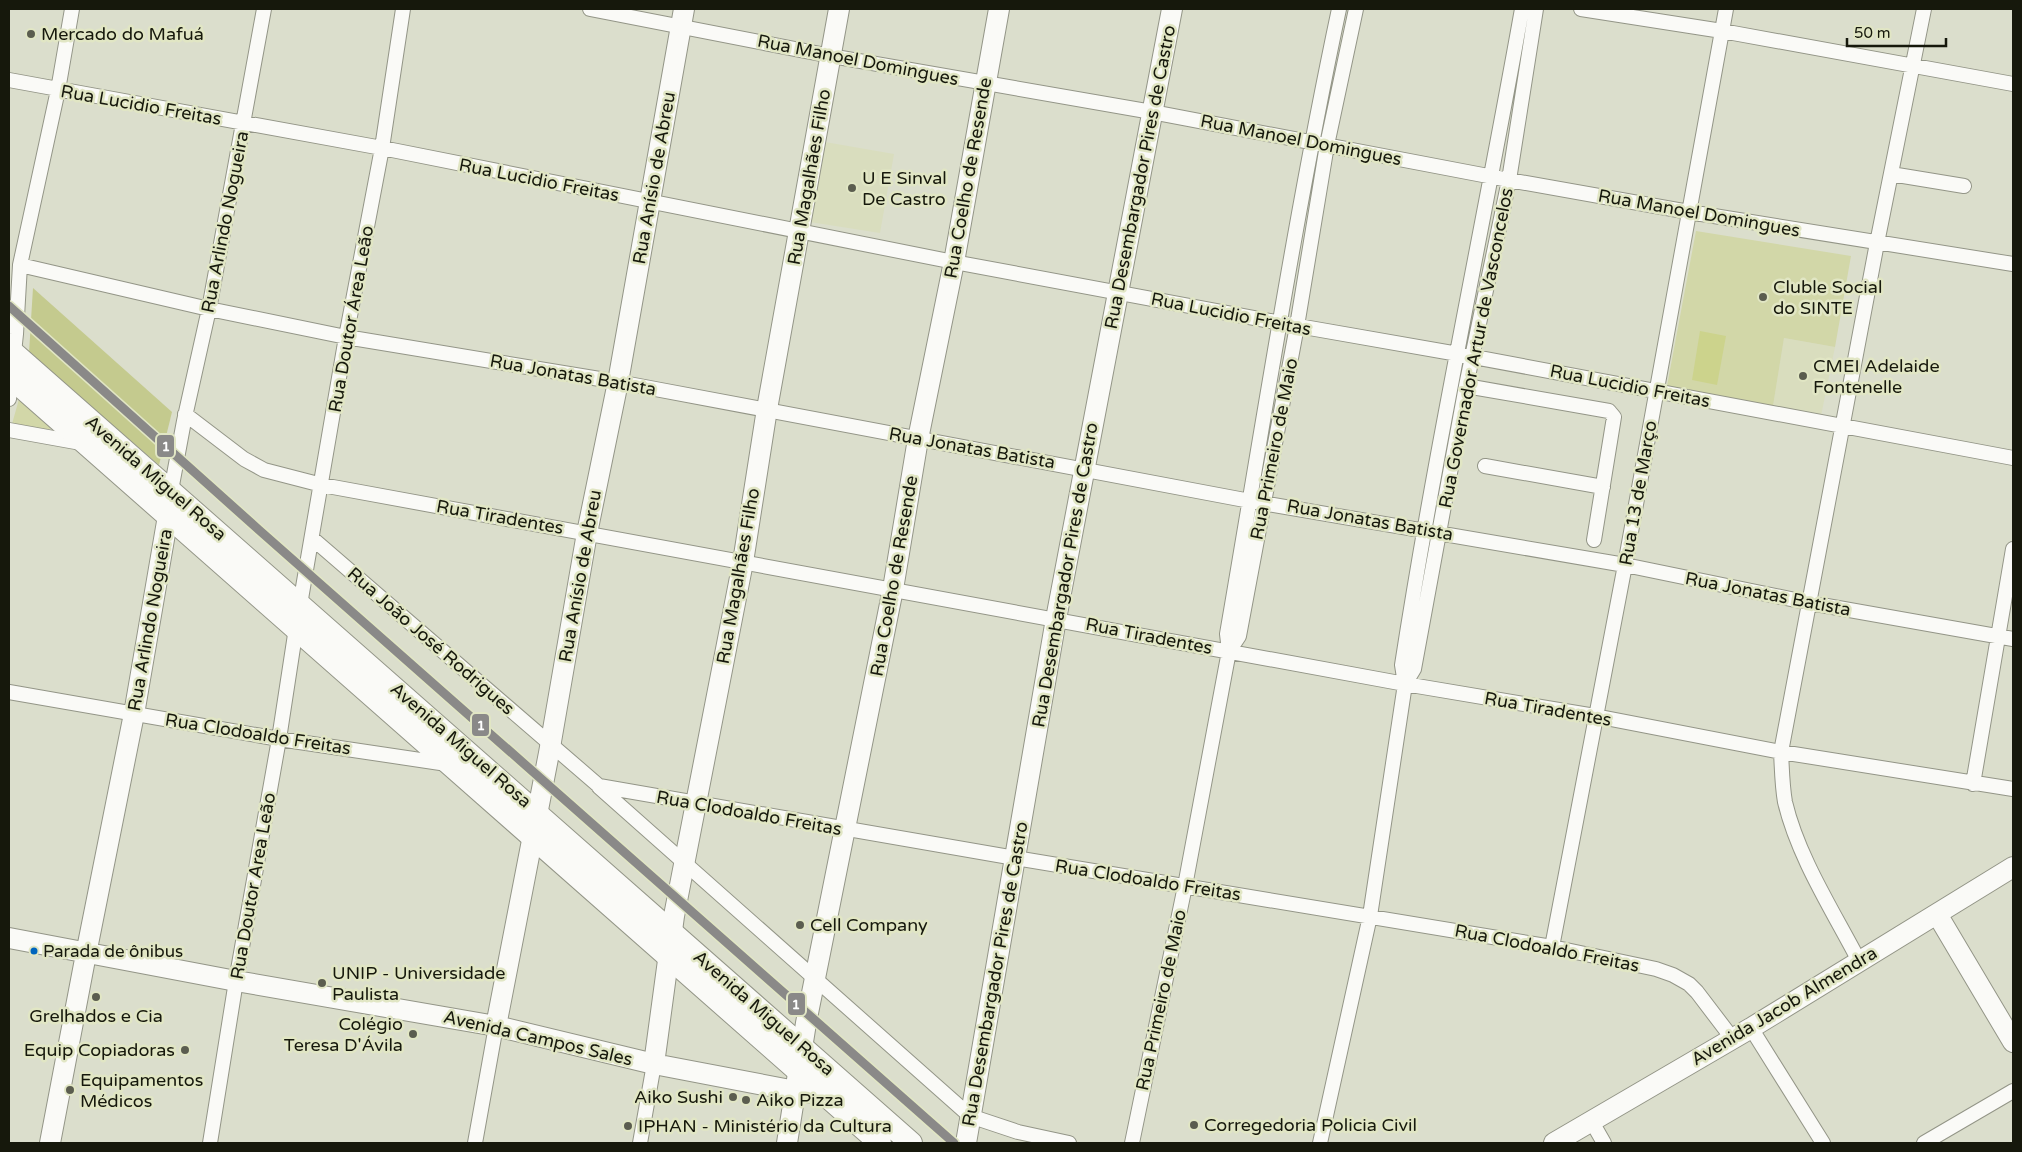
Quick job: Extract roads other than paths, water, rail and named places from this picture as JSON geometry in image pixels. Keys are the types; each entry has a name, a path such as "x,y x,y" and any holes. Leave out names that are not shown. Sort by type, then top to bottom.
{"main road":[{"name":"Rua Magalhães Filho","path":"654,1064 673,924 743,562 767,409 839,9"},
{"name":"Rua Coelho de Resende","path":"787,1143 806,1023 893,589 918,439 954,262 999,9"},
{"name":"Rua Desembargador Pires de Castro","path":"969,1128 1056,619 1172,9"},
{"name":"Rua Anísio de Abreu","path":"496,1026 550,748 587,533 618,382 682,18"},
{"name":"Avenida Miguel Rosa","path":"13,345 172,481 539,804 673,924 802,1047 911,1143"},
{"name":"Avenida Miguel Rosa","path":"10,385 84,443 296,628 668,957 797,1080 831,1099 880,1143"},
{"name":"Rua Arlindo Nogueira","path":"50,1143 134,714 168,516"},
{"name":"Avenida Jacob Almendra","path":"1554,1143 1751,1028 2013,867"},
{"path":"1936,914 2013,1042"},
{"name":"Avenida Campos Sales","path":"9,938 86,954 496,1026 654,1064 797,1080"}],"street":[{"path":"10,385 20,265 58,90 72,9"},
{"name":"Rua Arlindo Nogueira","path":"168,516 172,481 184,417 209,309 264,9"},
{"name":"Rua Doutor Área Leão","path":"296,628 313,539 346,337 382,148 403,9"},
{"name":"Rua Manoel Domingues","path":"590,9 682,18 831,56 1152,112 1492,177 1689,212 2013,264"},
{"name":"Rua Primeiro de Maio","path":"1256,502 1290,263 1311,142 1339,9"},
{"name":"Rua Primeiro de Maio","path":"1132,1143 1185,886 1229,651 1227,634 1297,326 1327,146 1356,9"},
{"name":"Rua Governador Artur de Vasconcelos","path":"1320,1143 1370,916 1405,684 1402,665 1423,531 1492,177 1522,9"},
{"name":"Rua Governador Artur de Vasconcelos","path":"1405,684 1414,669 1466,386 1509,180 1536,9"},
{"path":"1581,9 1722,31 2013,84"},
{"name":"Rua 13 de Março","path":"1552,947 1625,565 1726,9"},
{"path":"1859,961 1802,853 1790,820 1782,781 1781,752 1890,174 1924,9"},
{"name":"Rua Lucidio Freitas","path":"9,80 382,148 954,262 1281,324 1458,354 2013,458"},
{"path":"1890,174 1964,186"},
{"path":"1290,263 1307,266"},
{"name":"Rua Jonatas Batista","path":"20,265 209,309 346,337 618,382 1256,502 1625,565 1810,602 2013,639"},
{"path":"1466,386 1612,413 1614,417 1594,540"},
{"name":"Rua Tiradentes","path":"184,417 244,459 264,470 322,485 1405,684 1595,716 1781,752 2013,789"},
{"path":"9,430 84,443"},
{"path":"1485,466 1603,487"},
{"name":"Rua João José Rodrigues","path":"313,539 550,748"},
{"path":"1973,784 2013,549"},
{"name":"Rua Doutor Area Leão","path":"210,1143 236,981 279,739 296,628"},
{"name":"Rua Clodoaldo Freitas","path":"9,692 279,739 449,764"},
{"path":"550,748 598,786 684,866 815,982 969,1128 1018,1132 1069,1143"},
{"name":"Rua Clodoaldo Freitas","path":"598,786 1015,858 1552,947 1656,969 1679,977 1697,992 1732,1038"},
{"name":"Rua Anísio de Abreu","path":"475,1143 496,1026"},
{"path":"1751,1028 1823,1143"},
{"name":"Rua Magalhães Filho","path":"640,1143 654,1064"},
{"path":"1924,1143 2013,1091"},
{"path":"1592,1122 1604,1143"}],"place":[{"name":"Mercado do Mafuá","path":"31,34"},
{"name":"U E Sinval De Castro","path":"852,188"},
{"name":"Cluble Social do SINTE","path":"1763,297"},
{"name":"CMEI Adelaide Fontenelle","path":"1803,376"},
{"name":"Cell Company","path":"800,925"},
{"name":"Parada de ônibus","path":"34,951"},
{"name":"UNIP - Universidade Paulista","path":"322,983"},
{"name":"Grelhados e Cia","path":"96,997"},
{"name":"Colégio Teresa D'Ávila","path":"413,1034"},
{"name":"Equip Copiadoras","path":"185,1050"},
{"name":"Equipamentos Médicos","path":"70,1090"},
{"name":"Aiko Sushi","path":"733,1097"},
{"name":"Aiko Pizza","path":"746,1100"},
{"name":"Corregedoria Policia Civil","path":"1194,1125"},
{"name":"IPHAN - Ministério da Cultura","path":"628,1126"}]}
